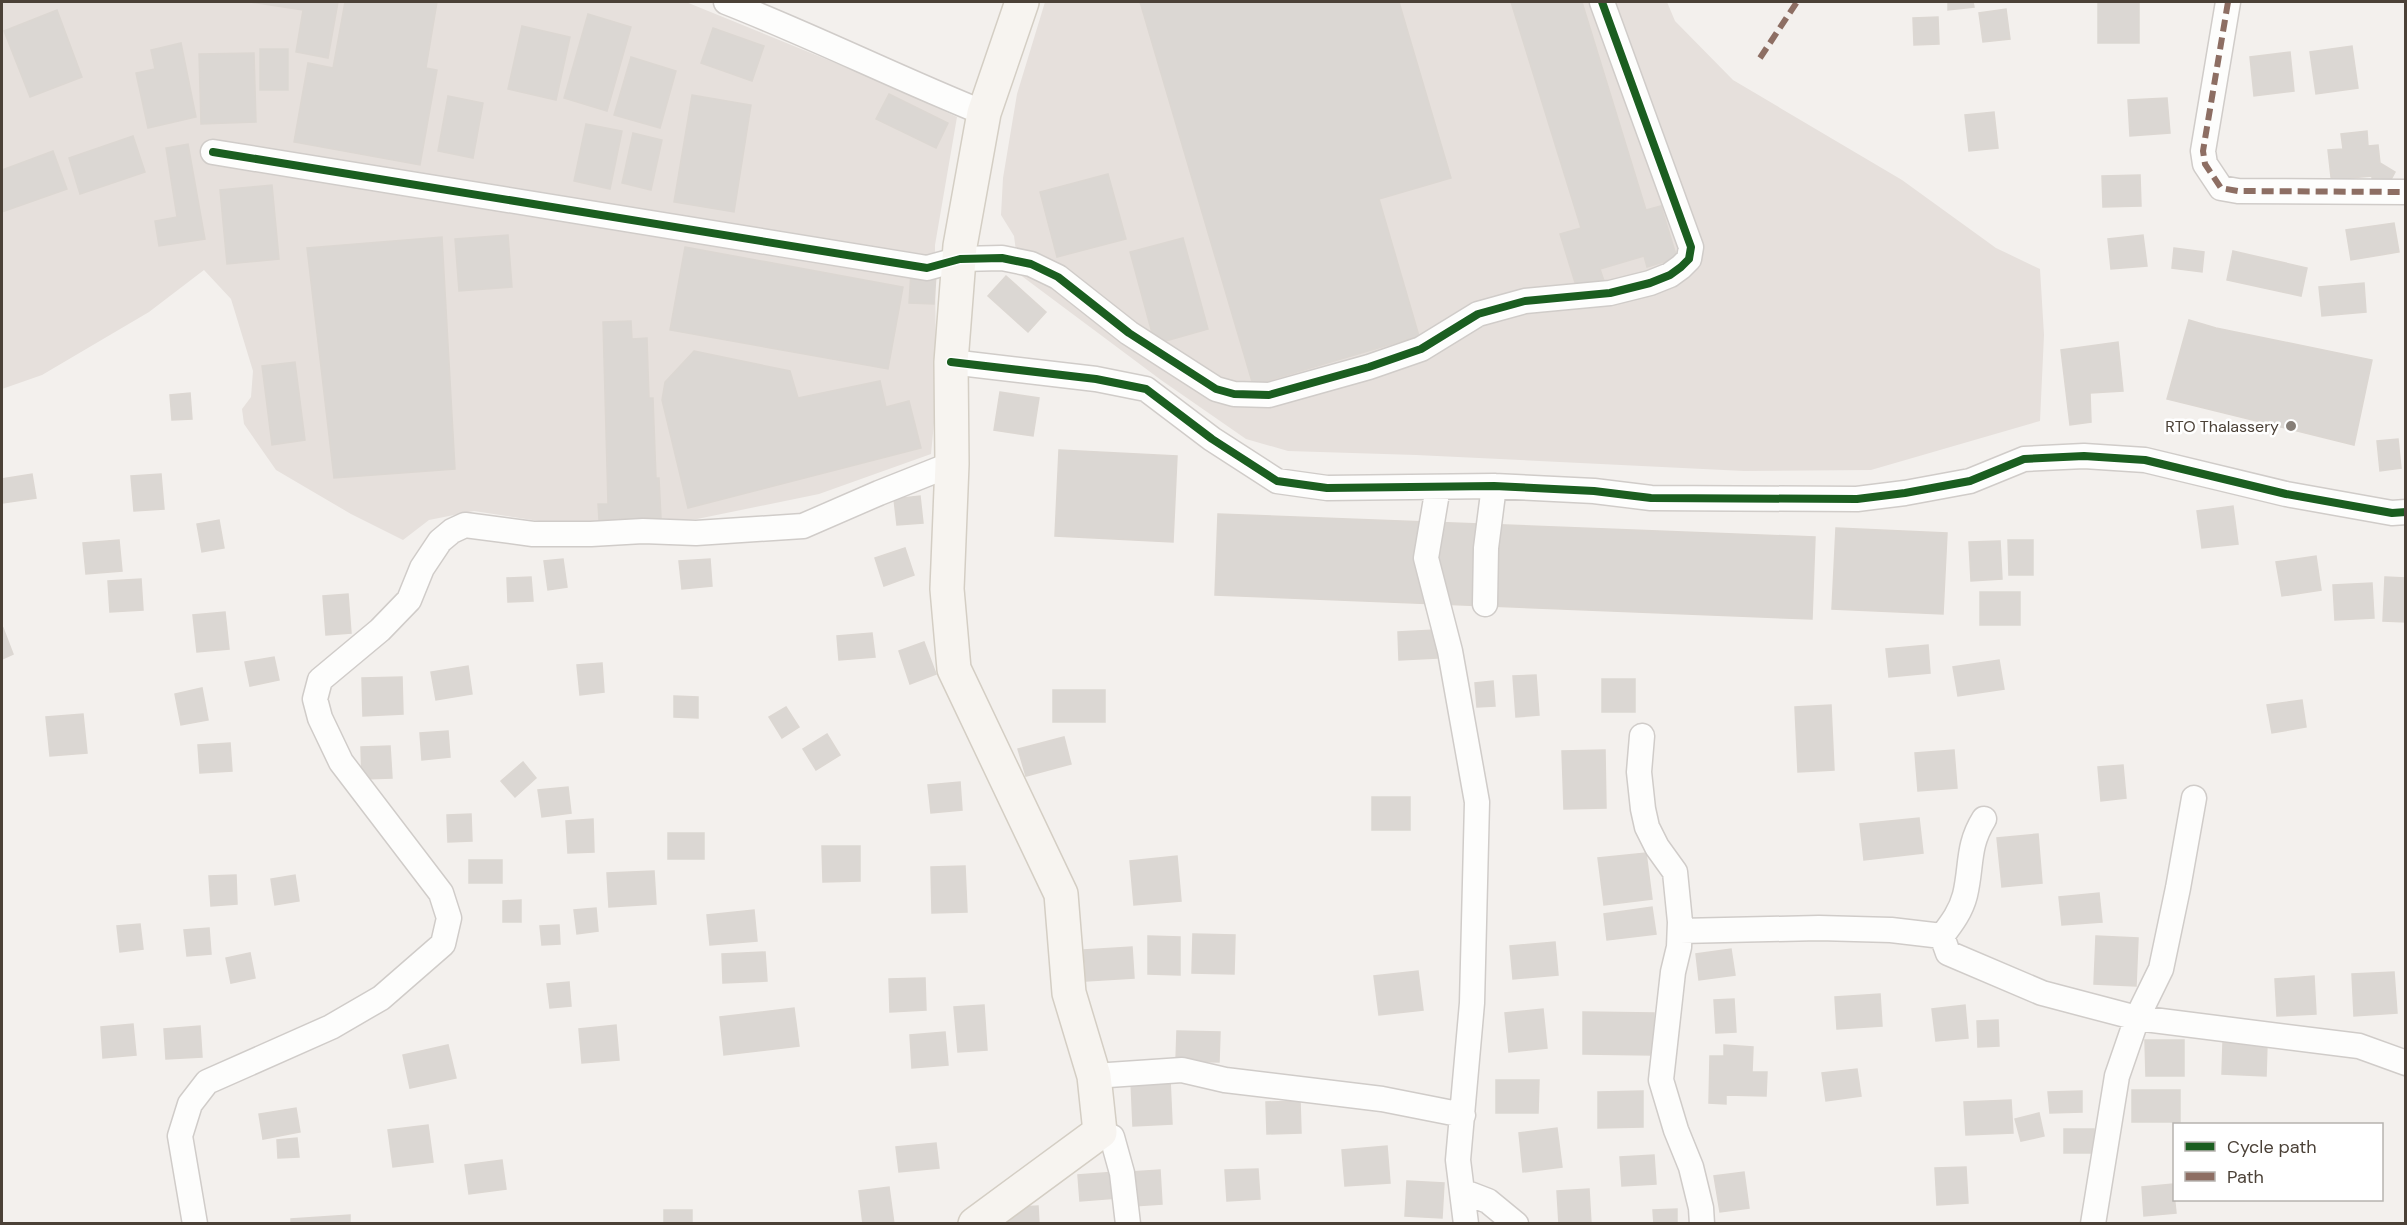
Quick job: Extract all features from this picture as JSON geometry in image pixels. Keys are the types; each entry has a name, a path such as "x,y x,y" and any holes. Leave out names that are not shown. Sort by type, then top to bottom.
{"main road":[{"path":"975,1224 1100,1132 1094,1076 1069,993 1061,894 954,669 948,590 952,464 951,362 960,246 984,114 1022,2"}],"street":[{"path":"726,2 804,33 984,114"},
{"path":"213,152 927,268 960,259 1002,258 1031,264 1058,277 1129,333 1216,389 1234,394 1269,395 1369,367 1421,349 1478,314 1525,301 1610,293 1650,283 1670,275 1689,259 1691,247 1602,2"},
{"path":"2228,2 2203,151 2205,164 2221,188 2238,191 2406,192"},
{"path":"951,362 1096,379 1146,389 1212,439 1277,481 1327,488 1494,486 1594,491 1651,498 1857,499 1970,481 2024,459 2084,456 2145,460 2286,494 2392,513 2406,512"},
{"path":"195,1224 180,1136 190,1104 207,1082 341,1021 381,998 443,944 449,918 441,893 341,762 320,718 315,699 320,680 380,630 409,600 422,568 440,541 465,525 533,534 696,532 803,526 952,464"},
{"path":"1485,604 1486,548 1494,486"},
{"path":"1438,487 1426,558 1450,651 1477,802 1472,1003 1458,1160 1466,1224"},
{"path":"1642,736 1639,772 1643,809 1647,827 1657,847 1675,872 1680,931 1661,1080 1676,1130 1691,1167 1701,1208 1702,1224"},
{"path":"2093,1224 2117,1076 2137,1018 2160,969 2178,888 2194,798"},
{"path":"1942,936 1957,915 1965,896 1975,834 1984,819"},
{"path":"1680,931 1819,928 1891,930 1942,936"},
{"path":"1942,936 1948,952 2031,988 2137,1018 2359,1046 2406,1064"},
{"path":"1094,1076 1182,1070 1225,1080 1382,1099 1463,1115"},
{"path":"1100,1132 1112,1137 1122,1173 1128,1224"},
{"path":"1462,1191 1488,1201 1516,1224"}],"shaded area":[{"path":"2,2 686,2 877,80 957,117 935,245 936,402 931,454 819,494 697,519 572,526 474,511 429,520 403,540 351,514 276,470 244,424 242,409 251,397 253,371 231,299 204,270 149,312 42,375 2,389"},
{"path":"1045,2 1667,2 1675,21 1733,80 1902,180 1996,248 2040,269 2044,335 2040,421 1871,470 1744,471 1288,451 1246,439 1161,380 1019,274 1014,236 1001,215 1003,178 1017,94"}],"building":[{"path":"250,2 338,2 328,58 296,52 303,10"},
{"path":"345,2 437,2 426,68 437,70 420,165 294,142 308,63 333,68"},
{"path":"1140,2 1399,2 1451,178 1379,199 1419,336 1253,385"},
{"path":"1511,2 1582,2 1646,210 1661,206 1677,258 1647,267 1644,256 1600,269 1604,281 1577,289 1560,234 1581,228"},
{"path":"1948,2 1973,2 1974,7 1948,10"},
{"path":"2098,2 2139,2 2139,43 2098,43"},
{"path":"2006,9 2010,39 1983,42 1979,13"},
{"path":"57,10 82,77 30,97 4,31"},
{"path":"588,14 631,27 607,111 564,98"},
{"path":"1938,17 1939,44 1914,45 1913,18"},
{"path":"522,26 570,37 556,100 508,89"},
{"path":"713,28 764,46 752,81 701,63"},
{"path":"181,43 196,117 148,128 136,73 155,69 151,50"},
{"path":"2352,46 2358,88 2316,94 2310,52"},
{"path":"260,49 288,49 288,90 260,90"},
{"path":"2290,52 2294,91 2254,96 2250,57"},
{"path":"254,53 256,122 201,124 199,54"},
{"path":"631,57 676,71 660,128 614,115"},
{"path":"889,94 948,123 936,148 876,119"},
{"path":"692,95 751,105 734,212 674,202"},
{"path":"448,96 483,103 473,158 438,151"},
{"path":"2167,98 2170,133 2130,136 2128,100"},
{"path":"1994,112 1998,148 1969,151 1965,115"},
{"path":"586,124 622,131 610,189 574,181"},
{"path":"2367,131 2368,146 2378,145 2380,163 2395,172 2387,187 2372,180 2372,176 2350,178 2351,184 2332,186 2328,150 2343,149 2341,134"},
{"path":"633,133 662,140 651,190 622,183"},
{"path":"133,136 145,172 80,194 69,158"},
{"path":"188,144 205,239 159,246 155,221 177,217 166,148"},
{"path":"53,151 67,189 2,212 2,170"},
{"path":"1108,174 1126,239 1057,257 1040,192"},
{"path":"2140,175 2141,206 2103,207 2102,176"},
{"path":"272,185 279,259 227,264 220,190"},
{"path":"2394,223 2399,252 2351,260 2346,230"},
{"path":"508,235 512,287 459,291 455,239"},
{"path":"2143,235 2147,266 2111,269 2108,239"},
{"path":"442,237 455,469 334,478 307,248"},
{"path":"1183,238 1208,329 1155,344 1130,252"},
{"path":"685,247 903,287 888,369 670,330"},
{"path":"2174,248 2204,252 2202,272 2172,268"},
{"path":"2233,251 2307,268 2301,296 2227,280"},
{"path":"911,272 936,274 934,304 909,303"},
{"path":"1006,276 1046,312 1028,332 988,296"},
{"path":"2364,283 2366,312 2322,316 2319,287"},
{"path":"2189,320 2216,328 2372,360 2354,445 2167,399"},
{"path":"631,321 632,339 647,338 649,398 653,398 656,478 659,478 661,518 599,520 598,504 608,504 603,322"},
{"path":"2118,342 2123,391 2090,393 2091,422 2070,425 2061,350"},
{"path":"694,351 790,371 798,398 880,381 886,407 909,401 921,448 688,508 662,400 665,382"},
{"path":"295,362 305,440 272,445 262,366"},
{"path":"1000,392 1039,398 1033,436 994,430"},
{"path":"190,393 192,419 172,420 170,395"},
{"path":"2398,439 2401,468 2380,471 2377,441"},
{"path":"1059,450 1177,456 1173,542 1055,536"},
{"path":"32,474 36,498 3,503 2,479"},
{"path":"161,474 164,509 134,511 131,476"},
{"path":"920,496 923,523 897,525 894,499"},
{"path":"2233,506 2238,544 2202,548 2197,511"},
{"path":"1218,514 1815,537 1812,619 1215,595"},
{"path":"219,520 224,548 202,552 197,524"},
{"path":"1836,528 1947,533 1943,614 1832,609"},
{"path":"119,540 122,571 86,574 83,543"},
{"path":"2008,540 2033,540 2033,575 2009,575"},
{"path":"2000,541 2002,579 1971,581 1969,542"},
{"path":"905,548 914,575 884,586 875,558"},
{"path":"2316,556 2321,590 2282,596 2276,562"},
{"path":"563,559 567,587 548,590 544,561"},
{"path":"710,559 712,586 682,589 679,561"},
{"path":"531,577 533,601 508,602 507,578"},
{"path":"2385,577 2406,578 2406,622 2383,621"},
{"path":"141,579 143,610 110,612 108,581"},
{"path":"2372,583 2374,618 2335,620 2333,585"},
{"path":"1980,592 2020,592 2020,625 1980,625"},
{"path":"348,594 351,633 326,635 323,596"},
{"path":"225,612 229,649 197,652 193,615"},
{"path":"2,629 13,654 2,659"},
{"path":"1435,630 1437,658 1399,660 1398,632"},
{"path":"872,633 875,657 839,660 837,636"},
{"path":"924,642 936,674 910,684 899,651"},
{"path":"1928,645 1930,673 1889,677 1886,649"},
{"path":"274,657 279,680 250,686 245,662"},
{"path":"1999,660 2004,689 1958,696 1953,667"},
{"path":"602,663 604,692 580,695 577,665"},
{"path":"468,666 472,694 436,700 431,672"},
{"path":"1536,675 1539,715 1516,717 1513,676"},
{"path":"402,677 403,714 363,716 362,678"},
{"path":"1602,679 1635,679 1635,712 1602,712"},
{"path":"1493,681 1495,706 1477,707 1475,683"},
{"path":"202,688 208,720 181,725 175,694"},
{"path":"1053,690 1105,690 1105,722 1053,722"},
{"path":"674,696 698,697 698,718 674,717"},
{"path":"2302,700 2306,727 2272,733 2267,705"},
{"path":"1831,705 1834,770 1798,772 1795,707"},
{"path":"786,707 799,727 782,738 769,717"},
{"path":"83,714 87,753 50,756 46,717"},
{"path":"448,731 450,757 422,760 420,733"},
{"path":"827,734 840,755 816,770 803,749"},
{"path":"1064,737 1071,764 1026,776 1018,749"},
{"path":"230,743 232,771 200,773 198,745"},
{"path":"390,746 392,778 362,779 361,747"},
{"path":"1605,750 1606,808 1564,809 1562,751"},
{"path":"1954,750 1957,788 1918,791 1915,753"},
{"path":"523,762 536,778 515,797 501,781"},
{"path":"2123,765 2126,798 2101,801 2098,767"},
{"path":"960,782 962,810 931,813 928,785"},
{"path":"568,787 571,813 542,817 538,790"},
{"path":"1372,797 1410,797 1410,830 1372,830"},
{"path":"471,814 472,841 448,842 447,815"},
{"path":"1919,818 1923,853 1864,860 1860,824"},
{"path":"593,819 594,852 568,853 566,821"},
{"path":"668,833 704,833 704,859 668,859"},
{"path":"2038,834 2042,883 2002,887 1997,838"},
{"path":"822,846 860,846 860,881 823,882"},
{"path":"1646,853 1652,899 1604,905 1598,858"},
{"path":"1177,856 1181,901 1134,905 1130,861"},
{"path":"469,860 502,860 502,883 469,883"},
{"path":"965,866 967,912 932,913 931,867"},
{"path":"654,871 656,904 609,907 607,873"},
{"path":"236,875 237,904 211,906 209,876"},
{"path":"295,875 299,901 275,905 271,879"},
{"path":"2099,893 2102,922 2062,925 2059,897"},
{"path":"521,900 521,922 503,922 503,901"},
{"path":"1652,907 1656,934 1607,940 1604,914"},
{"path":"596,908 598,931 577,934 574,910"},
{"path":"754,910 757,941 710,945 707,915"},
{"path":"140,924 143,949 120,952 117,926"},
{"path":"559,925 560,944 542,945 540,926"},
{"path":"209,928 211,954 187,956 184,930"},
{"path":"1193,934 1235,935 1234,974 1192,973"},
{"path":"1148,936 1180,937 1180,975 1148,974"},
{"path":"2096,936 2138,938 2136,986 2094,984"},
{"path":"1555,942 1558,975 1513,979 1510,946"},
{"path":"1132,947 1134,978 1086,981 1084,950"},
{"path":"1731,949 1735,975 1699,980 1696,954"},
{"path":"765,952 767,981 723,983 722,954"},
{"path":"250,953 255,978 231,983 226,958"},
{"path":"1418,971 1423,1010 1379,1015 1374,976"},
{"path":"2394,972 2397,1013 2354,1016 2352,974"},
{"path":"2314,976 2316,1014 2277,1016 2275,979"},
{"path":"925,978 926,1010 890,1012 889,979"},
{"path":"569,982 571,1006 550,1008 547,984"},
{"path":"1880,994 1882,1026 1837,1029 1835,997"},
{"path":"1734,999 1736,1032 1716,1033 1714,1000"},
{"path":"984,1005 987,1050 958,1052 954,1007"},
{"path":"1965,1005 1968,1038 1936,1041 1932,1009"},
{"path":"794,1008 799,1046 724,1055 720,1017"},
{"path":"1543,1009 1547,1048 1509,1052 1505,1013"},
{"path":"1583,1012 1654,1013 1654,1055 1583,1054"},
{"path":"1998,1020 1999,1046 1978,1047 1977,1021"},
{"path":"133,1024 136,1055 103,1058 101,1027"},
{"path":"616,1025 619,1060 582,1063 579,1029"},
{"path":"200,1026 202,1057 166,1059 164,1029"},
{"path":"1177,1031 1220,1032 1219,1062 1176,1061"},
{"path":"945,1032 948,1065 912,1068 910,1035"},
{"path":"2145,1040 2184,1040 2184,1076 2146,1076"},
{"path":"2223,1043 2267,1044 2266,1076 2222,1074"},
{"path":"448,1045 456,1078 410,1088 403,1055"},
{"path":"1724,1045 1753,1047 1752,1072 1767,1072 1766,1096 1726,1095 1726,1104 1709,1103 1710,1056 1724,1056"},
{"path":"1857,1069 1861,1096 1826,1101 1822,1073"},
{"path":"1170,1079 1172,1124 1133,1126 1131,1081"},
{"path":"1496,1080 1539,1080 1538,1113 1496,1113"},
{"path":"2132,1090 2180,1090 2180,1122 2132,1122"},
{"path":"1643,1091 1643,1127 1598,1128 1598,1092"},
{"path":"2082,1091 2082,1112 2050,1113 2048,1092"},
{"path":"2011,1100 2013,1133 1966,1135 1964,1102"},
{"path":"1300,1101 1301,1133 1267,1134 1266,1102"},
{"path":"296,1108 300,1132 263,1139 259,1114"},
{"path":"2039,1113 2044,1136 2021,1141 2015,1119"},
{"path":"428,1125 433,1162 393,1167 388,1130"},
{"path":"1557,1128 1562,1167 1523,1172 1519,1133"},
{"path":"2064,1129 2094,1129 2094,1153 2064,1153"},
{"path":"297,1138 299,1157 278,1158 277,1140"},
{"path":"936,1143 939,1168 899,1172 896,1147"},
{"path":"1387,1146 1390,1183 1345,1186 1342,1150"},
{"path":"1654,1155 1656,1184 1622,1186 1620,1157"},
{"path":"502,1160 506,1189 469,1194 465,1165"},
{"path":"1966,1167 1968,1203 1937,1205 1935,1168"},
{"path":"1258,1169 1260,1199 1227,1201 1225,1170"},
{"path":"1160,1170 1162,1204 1133,1206 1131,1172"},
{"path":"1116,1172 1117,1198 1080,1201 1078,1175"},
{"path":"1744,1172 1749,1208 1720,1212 1714,1176"},
{"path":"1407,1181 1444,1183 1442,1218 1405,1216"},
{"path":"2173,1184 2176,1213 2144,1216 2142,1187"},
{"path":"889,1187 894,1224 863,1224 859,1191"},
{"path":"1589,1189 1591,1224 1559,1224 1557,1191"},
{"path":"1038,1206 1039,1224 1007,1224 1006,1208"},
{"path":"1677,1209 1677,1224 1654,1224 1653,1210"},
{"path":"664,1210 692,1210 692,1224 664,1224"},
{"path":"350,1215 350,1224 291,1224 291,1219"}],"marked path":[{"path":"1760,58 1797,2"},
{"path":"2228,2 2203,151 2205,164 2221,188 2238,191 2406,192"}],"cycle path":[{"path":"213,152 927,268 960,259 1002,258 1031,264 1058,277 1129,333 1216,389 1234,394 1269,395 1369,367 1421,349 1478,314 1525,301 1610,293 1650,283 1670,275 1689,259 1691,247 1602,2"},
{"path":"951,362 1096,379 1146,389 1212,439 1277,481 1327,488 1494,486 1594,491 1651,498 1857,499 1970,481 2024,459 2084,456 2145,460 2286,494 2392,513 2406,512"}],"place":[{"name":"RTO Thalassery","path":"2291,426"}]}
